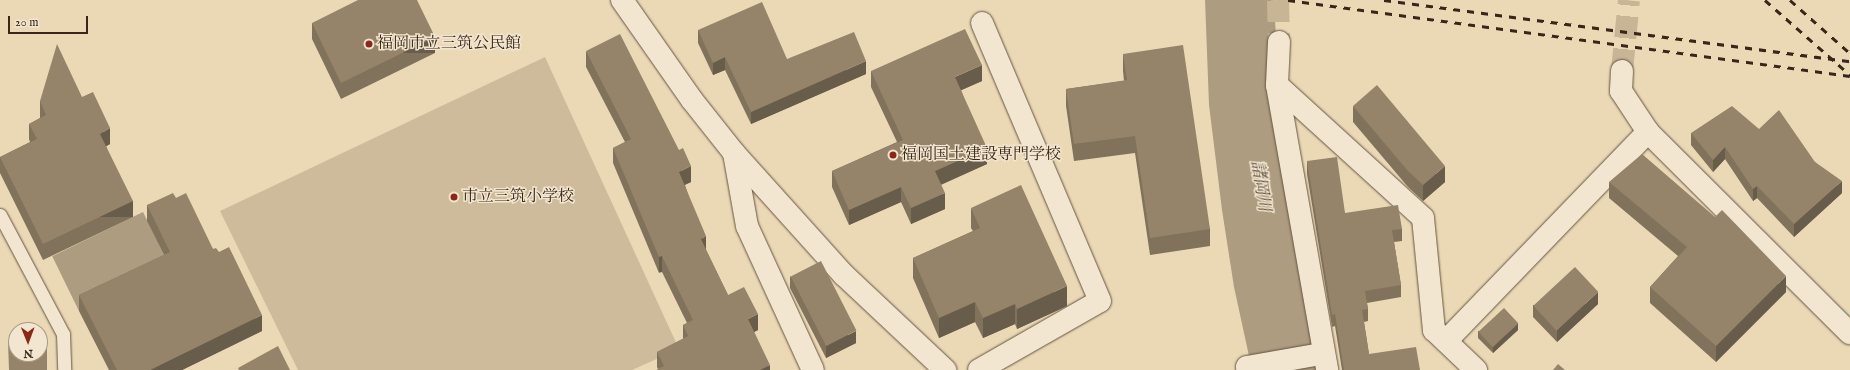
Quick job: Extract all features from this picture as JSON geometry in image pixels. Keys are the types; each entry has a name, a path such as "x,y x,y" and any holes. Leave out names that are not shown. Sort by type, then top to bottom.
{"street":[{"path":"622,0 692,100 734,153 844,275 945,370"},
{"path":"979,370 1100,301 982,23"},
{"path":"1247,368 1324,362 1278,85 1279,42"},
{"path":"1622,71 1622,91 1648,132 1850,333"},
{"path":"1278,85 1422,218 1434,330 1476,370"},
{"path":"1446,341 1648,132"},
{"path":"734,153 747,226 813,370"}],"lane":[{"path":"0,215 63,334 64,370"}],"shaded area":[{"path":"545,57 679,349 632,370 298,370 220,211"}],"water":[{"name":"諸岡川","path":"1205,0 1274,0 1281,134 1320,370 1254,370 1249,356 1234,287 1222,210 1209,105"},
{"path":"143,212 170,267 79,311 52,256"}],"building":[{"path":"358,0 417,0 435,37 341,83 312,23"},
{"path":"762,2 787,59 854,32 866,61 751,112 725,57 713,63 698,30"},
{"path":"965,29 982,65 955,77 987,148 935,171 945,193 911,208 901,187 849,210 832,171 903,140 871,71"},
{"path":"620,34 679,150 683,148 691,166 679,172 706,236 701,239 728,295 744,287 758,314 748,319 770,365 760,370 656,370 664,366 657,352 688,336 683,325 693,320 662,256 659,257 613,148 631,139 586,51"},
{"path":"57,44 82,97 93,92 110,128 100,134 133,201 43,244 0,157 37,139 29,124 46,115 40,101"},
{"path":"1183,45 1210,229 1150,238 1135,136 1074,144 1066,89 1127,80 1123,54"},
{"path":"1377,85 1445,166 1423,185 1408,171 1353,106"},
{"path":"1732,106 1759,129 1779,110 1815,162 1842,181 1794,224 1757,186 1753,189 1725,147 1713,160 1691,133"},
{"path":"1642,154 1715,217 1722,210 1786,276 1716,346 1650,287 1687,247 1609,182"},
{"path":"1337,157 1345,213 1398,205 1402,229 1392,230 1401,285 1365,291 1368,309 1362,310 1369,354 1416,347 1420,370 1344,370 1335,314 1332,315 1307,161"},
{"path":"1021,185 1067,286 1017,309 1015,304 983,318 975,302 939,318 913,258 980,228 971,208"},
{"path":"173,193 176,198 186,193 213,249 216,248 219,252 229,247 262,315 150,370 117,370 79,295 170,252 147,205"},
{"path":"821,261 856,330 826,346 791,276"},
{"path":"1575,267 1598,292 1557,331 1533,306"},
{"path":"1504,308 1518,323 1493,347 1478,332"},
{"path":"278,346 290,370 239,370 238,368"},
{"path":"9,362 47,362 47,370 9,370"},
{"path":"1558,364 1565,370 1553,370"}],"tunnel":[{"path":"1278,0 1279,42"},
{"path":"1622,71 1629,0"}],"railway":[{"path":"1288,0 1850,76"},
{"path":"1384,0 1850,61"},
{"path":"1765,0 1850,75"},
{"path":"1790,0 1850,53"}],"place":[{"name":"福岡市立三筑公民館","path":"369,44"},
{"name":"福岡国土建設専門学校","path":"893,155"},
{"name":"市立三筑小学校","path":"454,197"}]}
